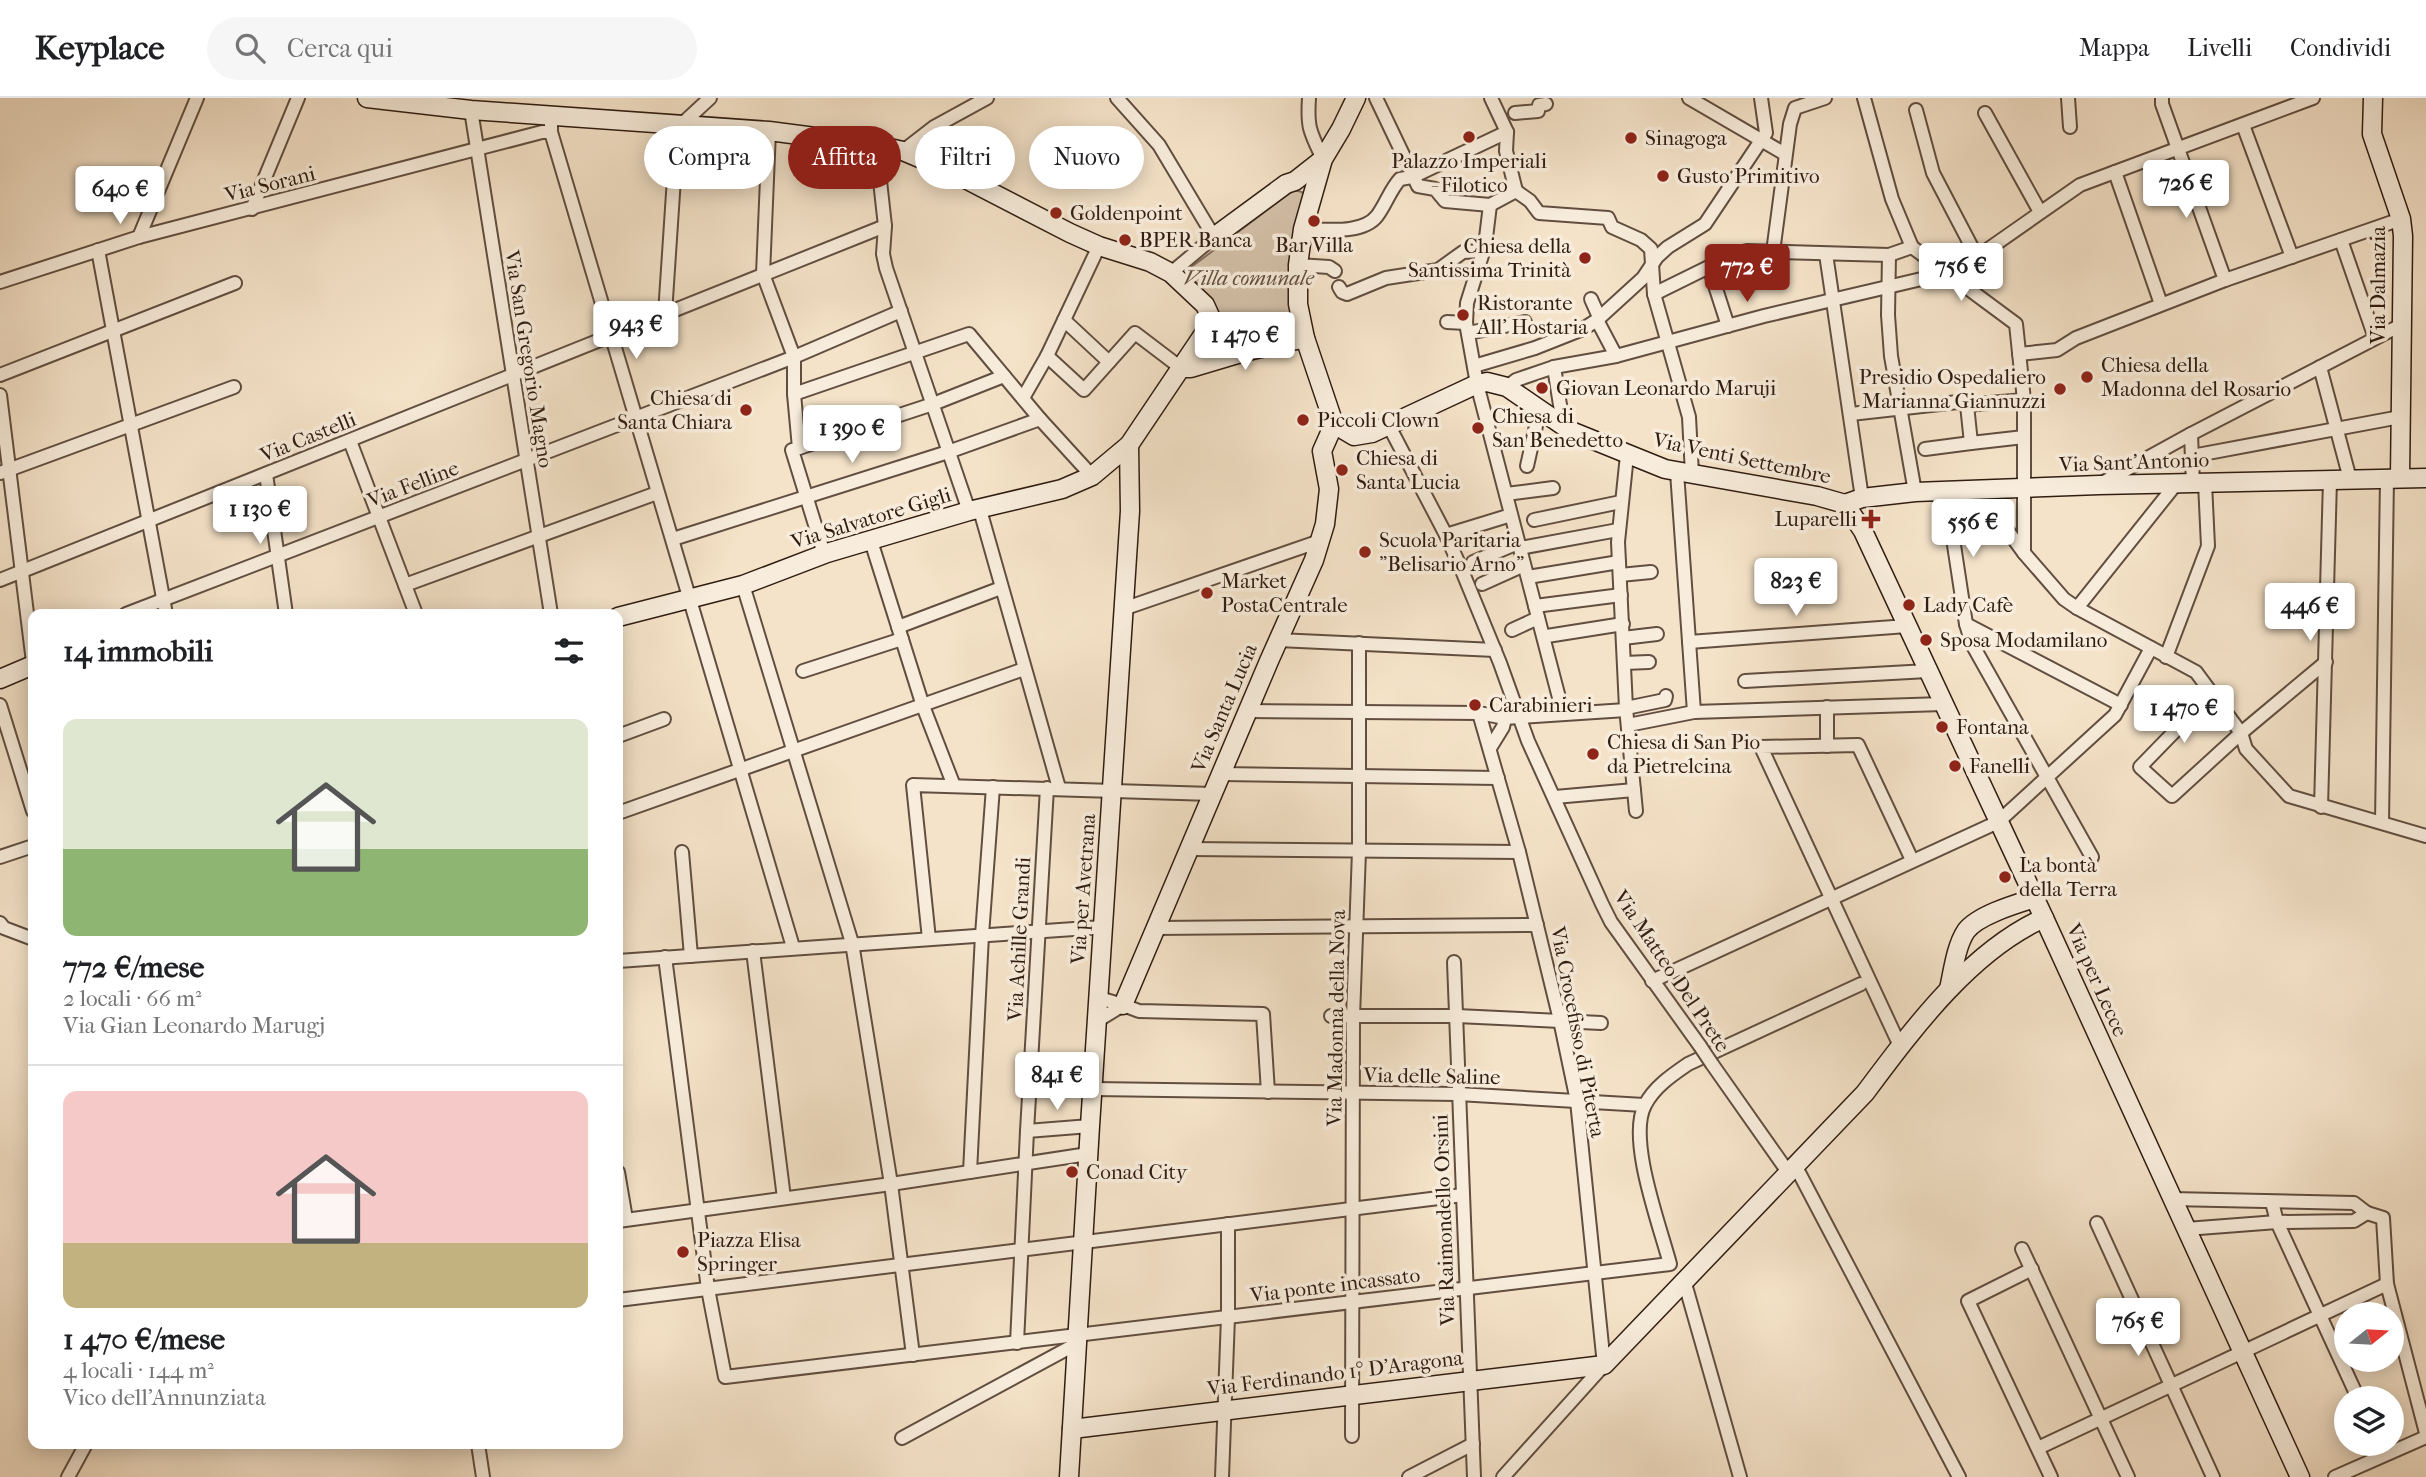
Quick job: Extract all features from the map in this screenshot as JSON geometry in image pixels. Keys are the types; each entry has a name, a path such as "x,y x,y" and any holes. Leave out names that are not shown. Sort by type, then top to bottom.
{"street":[{"path":"139,237 197,98"},
{"path":"252,209 298,98"},
{"path":"367,98 471,110 551,124 707,126"},
{"path":"665,314 677,133 682,124 708,100 723,98"},
{"path":"987,98 934,127 903,151 948,170 1070,233 1099,246 1150,262 1171,273 1205,305 1210,316 1207,329 1129,445"},
{"path":"1117,98 1159,145 1214,237"},
{"path":"1309,98 1307,124 1311,138 1323,159"},
{"path":"1356,98 1323,159 1304,229 1298,265 1298,304 1305,338 1334,424 1354,436 1372,433 1478,384"},
{"path":"1376,98 1418,186 1435,189 1445,201 1490,205 1516,191"},
{"path":"1491,98 1507,132 1506,151 1516,191 1530,201 1539,213 1608,218 1612,227 1641,240 1651,249 1654,294 1689,416 1684,473 1694,712"},
{"path":"1689,98 1785,154"},
{"path":"1474,366 1535,348 1583,329 1643,278 1668,247 1705,224 1766,133 1761,98"},
{"path":"1773,252 1785,154 1795,108 1825,98"},
{"path":"1864,98 1892,199 1912,247 2016,324 2024,400 2024,553"},
{"path":"2068,98 2070,127"},
{"path":"2162,98 2225,280"},
{"path":"1507,387 1516,380 1554,367 1616,356 1833,299 1947,273 1977,257 2080,185 2313,98"},
{"name":"Via Dalmazia","path":"2373,98 2372,134 2401,219 2403,236 2400,417 2393,478"},
{"path":"1515,113 1538,111 1539,105 1546,104"},
{"name":"Via San Gregorio Magno","path":"471,110 550,609"},
{"path":"1916,110 1933,173 1977,257"},
{"path":"1985,113 2040,212"},
{"path":"551,124 634,417 673,539 793,947"},
{"name":"Via Sorani","path":"0,282 139,237 476,151 542,132 551,124"},
{"path":"2243,125 2292,257"},
{"path":"1304,229 1352,228 1368,223 1376,217 1400,179 1412,177 1507,132"},
{"path":"1171,273 1214,237 1323,159"},
{"path":"2115,172 2161,304"},
{"path":"1295,181 1308,182 1313,194"},
{"path":"767,189 763,274 800,354 794,394 799,448"},
{"name":"Via Achille Grandi","path":"881,189 885,226 883,254 948,452 974,511 1001,588 1053,788 1039,931 1017,1343"},
{"path":"1490,205 1485,246 1467,303 1467,328 1478,384 1563,713"},
{"path":"2019,354 2057,349 2076,338 2161,304 2401,219"},
{"name":"Via Castelli","path":"0,580 885,226"},
{"path":"2341,240 2375,338"},
{"path":"1023,398 1047,356 1099,246"},
{"path":"1654,294 1735,254 1747,251 1889,255 1912,247"},
{"path":"99,250 165,609"},
{"path":"1343,290 1386,278 1438,270 1463,252 1482,251"},
{"path":"1826,254 1850,415 1853,501"},
{"path":"1889,255 1888,315 1891,356 1899,410 1921,492 1947,499 1971,513 1992,519 2005,527 2064,599 2196,672 2241,733 2246,749 2289,796 2426,836"},
{"path":"1298,265 1329,267 1335,271"},
{"path":"1709,267 1728,326"},
{"path":"0,375 236,283"},
{"path":"1591,299 1616,356"},
{"name":"Via Felline","path":"138,609 800,354 901,311"},
{"path":"1064,320 1109,362"},
{"path":"1447,322 1467,328 1525,322"},
{"path":"2099,485 2191,434 2401,326"},
{"path":"1047,356 1084,390 1135,333 1181,368 1191,369 1248,351 1305,338"},
{"path":"794,394 970,334 1092,477"},
{"path":"1554,367 1563,424"},
{"path":"2320,367 2350,479"},
{"path":"824,554 792,450 933,404 1004,376"},
{"name":"Via Venti Settembre","path":"1478,384 1487,382 1507,387 1571,431 1627,455 1684,473 1853,501"},
{"path":"5,472 234,387"},
{"path":"0,395 5,472 28,618"},
{"path":"1850,415 1958,402 1966,405 2024,400"},
{"path":"1966,405 1970,443"},
{"path":"1527,466 1540,408"},
{"path":"2192,456 2400,417"},
{"path":"673,539 948,452 1041,419"},
{"name":"Via Santa Lucia","path":"1123,1005 1314,560 1325,524 1329,489 1322,451 1334,424"},
{"name":"Via Matteo Del Prete","path":"1389,426 1446,535 1495,650 1528,741 1611,922 1700,1046 1749,1120 1792,1169 1959,1477"},
{"path":"2166,657 2208,546 2191,484 2191,434"},
{"path":"1925,449 2024,438"},
{"path":"350,441 414,609"},
{"name":"Via Salvatore Gigli","path":"623,616 743,585 824,554 1062,489 1092,477 1129,445"},
{"name":"Via per Avetrana","path":"1069,1477 1130,511 1129,445"},
{"path":"1627,455 1618,530 1626,709 1636,811"},
{"path":"266,474 285,609"},
{"path":"2382,822 2393,478"},
{"name":"Via Sant'Antonio","path":"1853,501 1921,492 2426,478"},
{"path":"2321,807 2330,480"},
{"path":"2077,608 2191,484"},
{"path":"1506,494 1553,488"},
{"path":"405,585 657,494"},
{"path":"1947,499 1966,624 1972,644 2092,856"},
{"name":"Via per Lecce","path":"1853,501 1863,531 2035,898 2300,1477"},
{"path":"1534,520 1621,502"},
{"path":"1446,535 1511,515"},
{"path":"1473,562 1519,545 1618,530"},
{"path":"871,541 923,706 954,786"},
{"path":"1123,609 1320,541"},
{"path":"1482,584 1526,571 1620,569 1651,572"},
{"path":"743,585 852,943 891,1184 913,1355"},
{"path":"803,671 900,633 1001,588"},
{"path":"1512,630 1537,612 1621,595"},
{"path":"1547,636 1623,624"},
{"path":"1966,624 2121,705"},
{"path":"1689,642 1907,626"},
{"path":"1623,638 1657,634"},
{"path":"1278,640 1495,650"},
{"name":"Via Madonna della Nova","path":"1352,1436 1352,1094 1358,926 1359,643"},
{"path":"1652,981 1998,822 2115,715 2151,648"},
{"path":"0,679 28,660"},
{"path":"1624,663 1649,662"},
{"path":"2211,694 2140,767 2172,796 2241,733 2326,662"},
{"path":"623,811 1024,669"},
{"path":"1745,681 1928,671"},
{"path":"1247,711 1479,713 1505,718 1626,709 1665,700 1666,696"},
{"path":"1628,725 1694,712 1943,704"},
{"path":"0,705 28,795"},
{"path":"1827,707 1827,746"},
{"name":"Via Crocefisso di Piterta","path":"1479,713 1519,852 1577,1101 1604,1365"},
{"path":"1490,748 1503,727 1505,718"},
{"name":"Via Matteo Del Prete","path":"1505,718 1528,741"},
{"path":"623,734 664,719"},
{"path":"1900,1046 1761,747 1857,746 1912,860"},
{"path":"1221,774 1498,778"},
{"path":"929,939 913,785 1212,794"},
{"path":"970,1172 982,935 993,787"},
{"path":"1555,797 1634,790"},
{"path":"0,856 28,848"},
{"path":"1189,849 1519,852"},
{"path":"682,852 691,956"},
{"path":"1949,989 1958,951 1967,930 2000,908 2035,898"},
{"path":"1503,1477 1684,1280 1865,1093 1900,1046 1949,989 2017,930 2043,918"},
{"path":"0,923 4,928 28,937"},
{"path":"1155,928 1537,925"},
{"path":"623,961 1103,927"},
{"path":"753,951 784,1198"},
{"path":"665,957 708,1289"},
{"name":"Via Raimondello Orsini","path":"1454,962 1474,1477"},
{"path":"1644,1105 1667,1079 1688,1064 1861,984"},
{"path":"1099,998 1139,1011 1263,1014 1268,1092"},
{"path":"1097,1021 1123,1005"},
{"path":"1331,1016 1457,1016 1601,1023"},
{"name":"Via delle Saline","path":"1094,1090 1458,1094 1644,1105"},
{"name":"Via ponte incassato","path":"708,1289 724,1377 1017,1343 1079,1339 1228,1317 1670,1264 1641,1155 1638,1135 1644,1105"},
{"path":"1027,1131 1090,1126"},
{"path":"623,1220 1088,1154"},
{"path":"623,1299 1463,1195"},
{"path":"2171,1199 2354,1203 2367,1213 2383,1218 2387,1284 2426,1435 2404,1442"},
{"path":"2272,1202 2277,1222 2353,1386"},
{"path":"2186,1229 2277,1222 2354,1222 2367,1213"},
{"path":"2097,1223 2213,1477"},
{"path":"1222,1477 1228,1317 1228,1224"},
{"path":"2022,1249 2128,1477"},
{"path":"2032,1269 1968,1301 2051,1477"},
{"path":"1684,1280 1740,1477"},
{"path":"2038,1448 2169,1384 2387,1284"},
{"path":"902,1438 1079,1339"},
{"name":"Via Ferdinando 1° D'Aragona","path":"1072,1429 1604,1365"},
{"path":"1409,1477 1474,1444"},
{"path":"68,1477 83,1449"},
{"path":"479,1449 483,1477"},
{"path":"2335,1477 2370,1456"}],"green space":[{"name":"Villa comunale","path":"1294,190 1302,192 1305,198 1296,334 1199,357 1216,327 1216,312 1208,297 1186,271"}],"place":[{"name":"Palazzo Imperiali - Filotico","path":"1469,137"},
{"name":"Sinagoga","path":"1631,138"},
{"name":"Gusto Primitivo","path":"1663,176"},
{"name":"Goldenpoint","path":"1056,213"},
{"name":"Bar Villa","path":"1314,221"},
{"name":"BPER Banca","path":"1125,240"},
{"name":"Chiesa della Santissima Trinità","path":"1585,258"},
{"name":"Ristorante All' Hostaria","path":"1463,315"},
{"name":"Chiesa della Madonna del Rosario","path":"2087,377"},
{"name":"Giovan Leonardo Maruji","path":"1542,388"},
{"name":"Presidio Ospedaliero Marianna Giannuzzi","path":"2060,389"},
{"name":"Chiesa di Santa Chiara","path":"746,410"},
{"name":"Piccoli Clown","path":"1303,420"},
{"name":"Chiesa di San Benedetto","path":"1478,428"},
{"name":"Chiesa di Santa Lucia","path":"1342,470"},
{"name":"Luparelli","path":"1871,519"},
{"name":"Scuola Paritaria \"Belisario Arno\"","path":"1365,552"},
{"name":"Market PostaCentrale","path":"1207,593"},
{"name":"Lady Cafè","path":"1909,605"},
{"name":"Sposa Modamilano","path":"1926,640"},
{"name":"Carabinieri","path":"1475,705"},
{"name":"Fontana","path":"1942,727"},
{"name":"Chiesa di San Pio da Pietrelcina","path":"1593,754"},
{"name":"Fanelli","path":"1955,766"},
{"name":"La bontà della Terra","path":"2005,877"},
{"name":"Conad City","path":"1072,1172"},
{"name":"Piazza Elisa Springer","path":"683,1252"}]}
